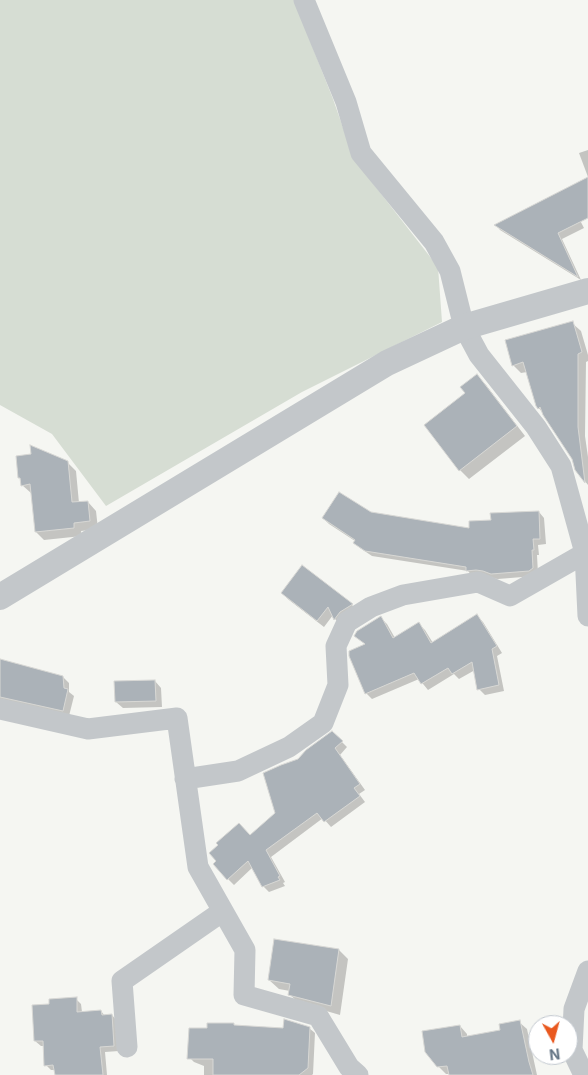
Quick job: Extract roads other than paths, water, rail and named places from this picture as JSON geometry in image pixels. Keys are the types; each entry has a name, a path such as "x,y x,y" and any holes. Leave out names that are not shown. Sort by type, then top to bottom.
{"street":[{"path":"304,0 346,102 361,153 434,242 450,271 464,327 479,355 536,427 561,466 584,554 588,616"},
{"path":"0,597 387,363 464,327 588,291"},
{"path":"185,779 238,771 289,747 323,723 338,685 336,646 347,622 371,607 403,595 478,582 510,596 584,554"},
{"path":"0,708 88,729 177,718 198,867 245,950 244,994 318,1016 349,1067 358,1075"},
{"path":"127,1047 122,981 224,911"},
{"path":"584,1075 572,1050 574,1009 588,972"}]}
